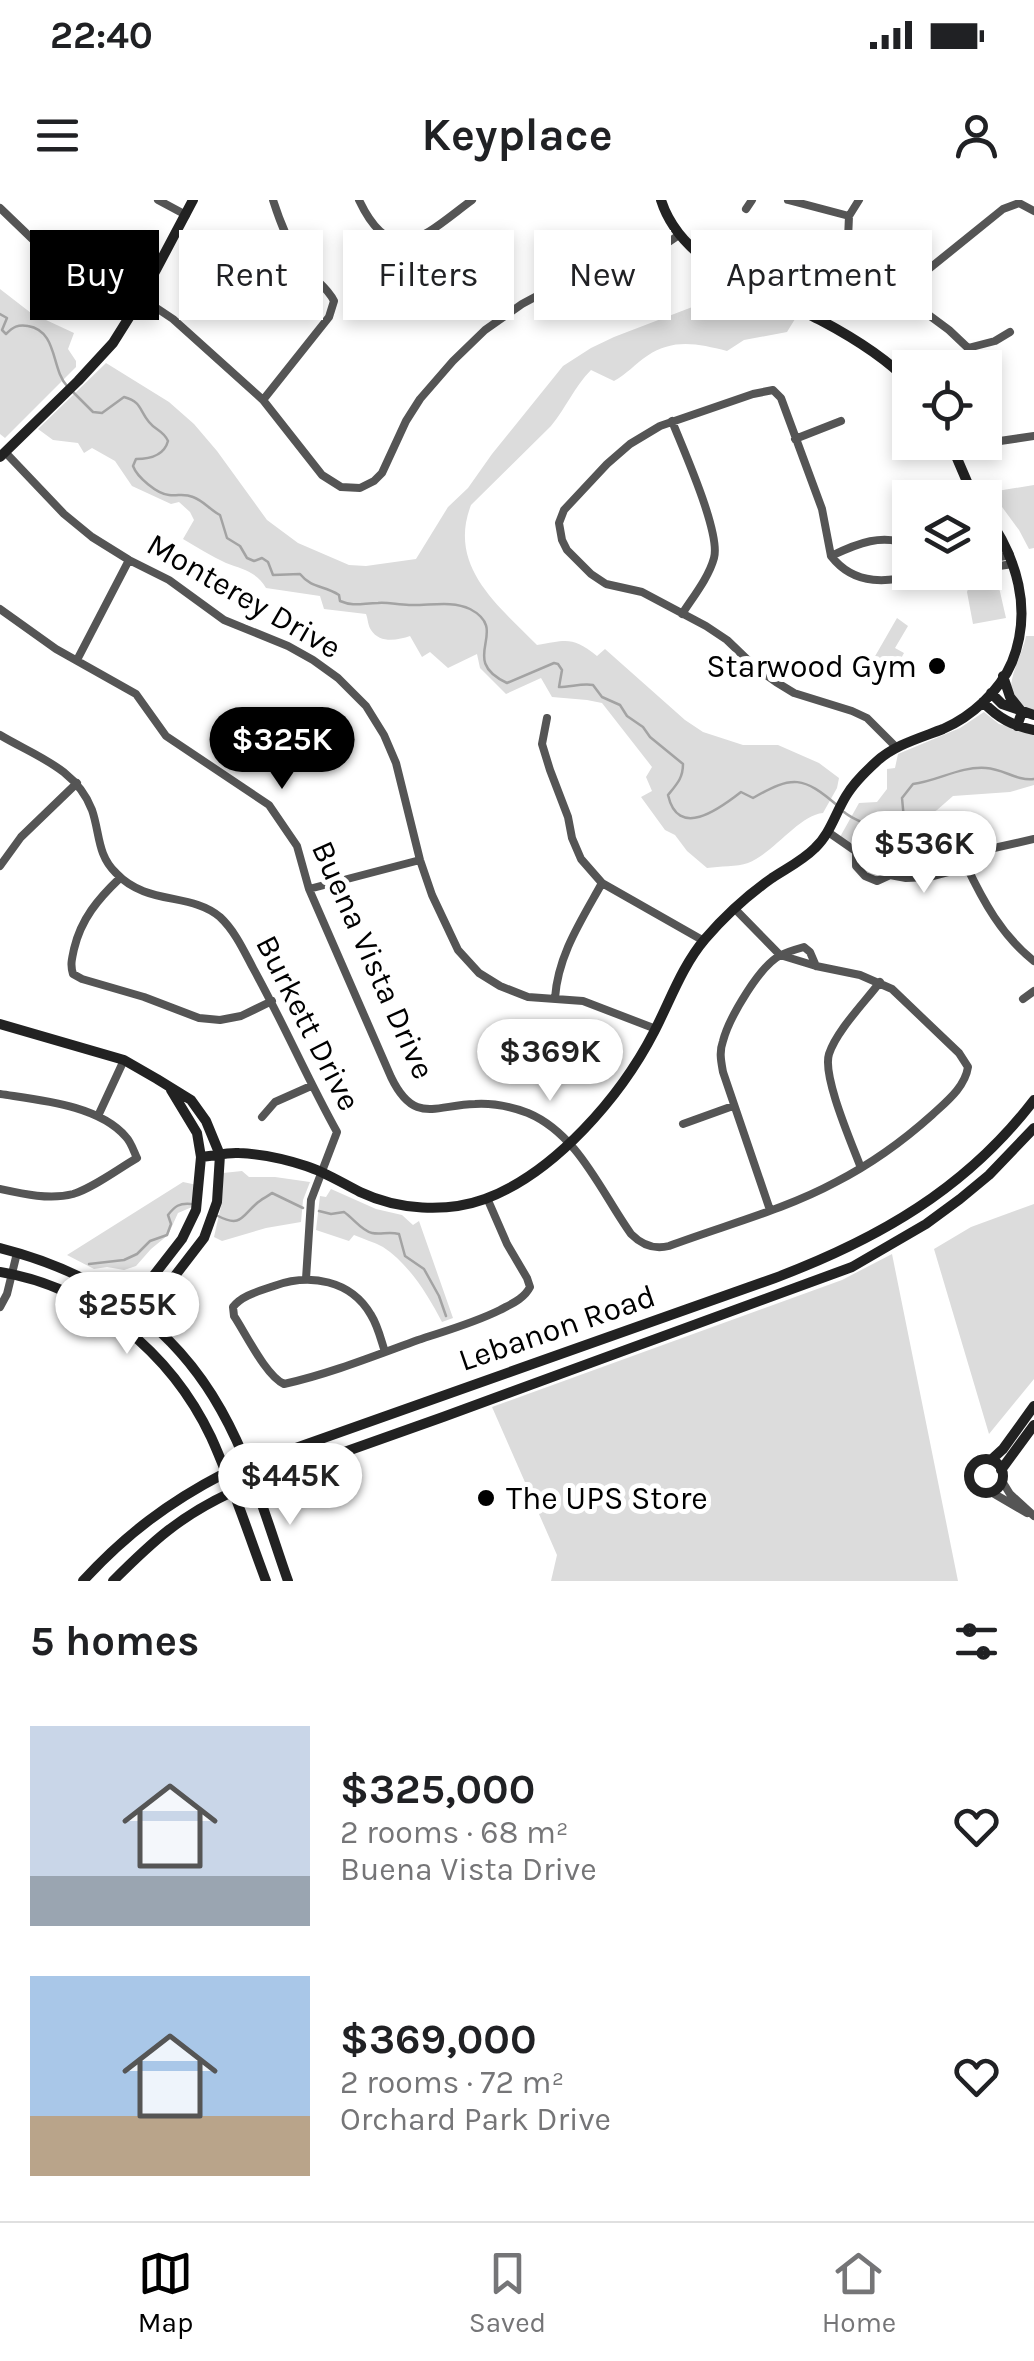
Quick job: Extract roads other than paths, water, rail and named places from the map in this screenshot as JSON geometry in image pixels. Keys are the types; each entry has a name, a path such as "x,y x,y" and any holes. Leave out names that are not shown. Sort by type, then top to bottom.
{"street":[{"path":"158,200 186,215"},
{"path":"159,265 193,200"},
{"path":"262,400 329,317 334,301 294,252 274,200"},
{"path":"358,200 377,229 394,240 408,242 472,200"},
{"path":"660,200 679,235 711,263 823,322 892,368"},
{"path":"746,209 752,200"},
{"path":"788,200 849,216"},
{"path":"848,230 849,216 859,200"},
{"path":"932,266 1003,209 1018,203 1034,211"},
{"path":"0,208 30,237"},
{"path":"159,311 174,319 262,400 322,475 341,487 360,488 382,473 420,399 485,330 522,304 590,267 657,250 679,235"},
{"path":"932,318 968,348 995,341 1010,332"},
{"path":"3,455 113,344 128,320"},
{"path":"892,577 865,580 845,571 831,556 822,509 781,398 773,390 672,421 630,444 564,510 559,523 567,550 590,574 606,584 642,592 728,640 755,667 794,693 867,718 897,748"},
{"path":"672,421 709,522 715,550 714,560 682,614"},
{"path":"795,439 841,421"},
{"path":"1002,439 1034,436"},
{"name":"Monterey Drive","path":"3,455 78,528 169,580 224,620 313,660 366,706 396,763 432,895 458,950 479,973 528,997 583,1000 656,1028"},
{"path":"831,556 880,539 892,541"},
{"path":"202,1156 237,1152 287,1161 397,1204 445,1207 487,1198 525,1178 569,1143 620,1085 704,941 753,892 814,849 828,832 847,795 878,760 961,720 992,693 1012,663 1023,608 1012,560 1002,543"},
{"path":"78,660 129,560"},
{"path":"1002,561 1012,560"},
{"name":"Buena Vista Drive","path":"0,609 39,638 136,694 166,736 268,804 298,846 309,889 394,1085 407,1102 438,1110 482,1103 511,1108 546,1123 569,1143"},
{"path":"1003,676 1010,697 1028,714"},
{"path":"992,693 1002,704 1028,714"},
{"path":"982,702 994,714 1034,730"},
{"path":"1017,726 1028,714"},
{"path":"547,718 542,744 581,859 602,884 704,941"},
{"path":"0,734 59,767 77,783 92,811 98,845 120,878 100,897 80,928 70,966 73,974 199,1018 241,1016 272,1001"},
{"path":"0,866 32,826 77,783"},
{"path":"828,832 890,875 906,878 930,877 966,865 994,848 1034,839"},
{"path":"856,853 856,866 865,876 877,881 890,875"},
{"path":"309,889 420,860"},
{"path":"966,865 998,922 1034,961"},
{"name":"Burkett Drive","path":"120,878 145,894 196,905 218,916 237,938 337,1132 310,1207 306,1279"},
{"path":"555,998 556,975 565,951 602,884"},
{"path":"569,1143 635,1238 661,1248 816,1192 861,1168 934,1113 963,1084 968,1066 959,1053 892,988 860,975 780,955 735,909"},
{"path":"770,1210 733,1106 720,1055 723,1040 746,995 780,955 804,947 816,966"},
{"path":"861,1168 829,1079 828,1057 840,1033 880,982"},
{"path":"1024,999 1034,991"},
{"path":"0,1024 124,1060 190,1100 206,1121 220,1156 217,1202 206,1233 144,1316 124,1328"},
{"path":"98,1116 124,1060"},
{"path":"262,1118 275,1102 312,1086"},
{"path":"124,1328 130,1306 191,1224 198,1201 202,1156 197,1133 170,1090"},
{"path":"0,1094 58,1103 98,1116 127,1137 137,1158 75,1194 56,1196 0,1190"},
{"path":"683,1124 733,1106"},
{"name":"Lebanon Road","path":"83,1581 180,1496 224,1472 848,1249 941,1192 1033,1107"},
{"name":"Lebanon Road","path":"117,1577 170,1526 200,1506 232,1492 852,1267 949,1208 989,1176 1034,1128"},
{"path":"385,1352 371,1315 354,1295 330,1282 286,1282 242,1298 232,1309 280,1384 385,1352 491,1314 523,1296 530,1286 487,1198"},
{"path":"198,1201 217,1202"},
{"path":"191,1224 201,1226 206,1233"},
{"path":"0,1248 40,1259 94,1284 144,1316 176,1348 222,1411 246,1464 288,1581"},
{"path":"0,1306 7,1294 6,1273 17,1252"},
{"path":"163,1264 176,1274"},
{"path":"6,1273 64,1290 103,1312 140,1340 182,1389 210,1436 266,1581"},
{"path":"436,1397 443,1417"},
{"path":"1034,1406 1003,1449 991,1460 976,1462 968,1476 975,1490 996,1490 1034,1424"},
{"path":"991,1460 1010,1494 1033,1515"},
{"path":"991,1492 1033,1515"},
{"path":"105,1558 117,1577"}],"waterway":[{"path":"0,314 7,318 2,330 6,334 24,325 44,335 67,386"},
{"path":"73,392 93,412 102,413 124,397 137,404 168,441 156,456 136,459 133,466 139,475 159,492 193,497 220,515 227,538 240,546 247,558 268,562 273,575 300,574 350,604 463,606 482,618 486,626 484,655 492,674 507,683 554,663 562,670 559,687 593,685 602,697 620,705 627,716 683,764 681,777 668,795 680,816 700,817 741,792 753,798 778,785 797,782 816,789 838,806"},
{"path":"844,812 885,841 903,846 902,798 913,784 976,768 1034,779"},
{"path":"218,1216 236,1221 272,1193 303,1208"},
{"path":"89,1264 124,1260 137,1254 150,1241 167,1235 171,1224 168,1215 173,1209 191,1204"},
{"path":"319,1211 344,1212 372,1233 399,1234 405,1256 424,1269 446,1316"}],"place":[{"name":"Starwood Gym","path":"937,666"},
{"name":"The UPS Store","path":"486,1498"}]}
